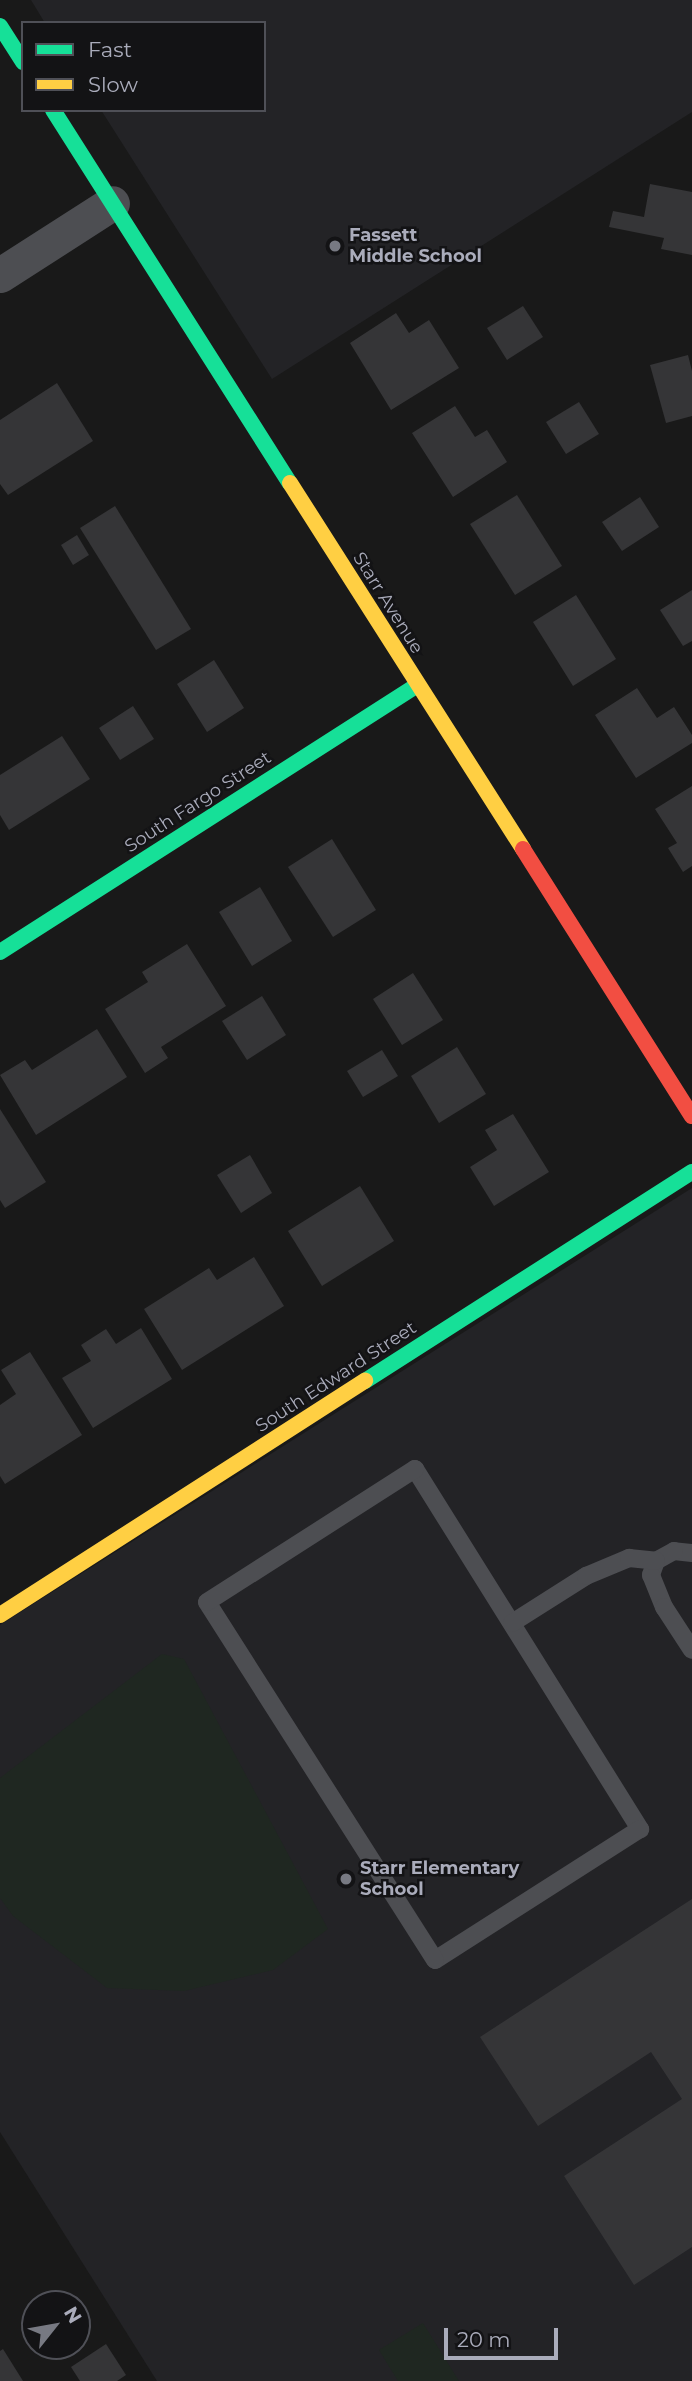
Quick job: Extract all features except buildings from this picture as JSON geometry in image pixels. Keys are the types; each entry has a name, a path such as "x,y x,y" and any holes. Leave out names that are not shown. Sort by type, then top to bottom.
{"street":[{"path":"0,26 21,59"},
{"name":"Starr Avenue","path":"54,112 692,1116"},
{"path":"0,275 112,203"},
{"name":"South Fargo Street","path":"0,952 417,685"},
{"name":"South Edward Street","path":"0,1615 692,1172"}],"lane":[{"path":"415,1469 512,1623 640,1829 435,1960 207,1602 415,1469"},
{"path":"512,1623 586,1576 629,1558 656,1561 674,1551 692,1553"},
{"path":"656,1561 651,1575 664,1607 692,1650"}],"shaded area":[{"name":"Fassett Middle School","path":"31,0 692,0 692,112 272,379 102,112 266,112 266,21 44,21"},
{"name":"Starr Elementary School","path":"692,1188 692,2381 157,2381 0,2132 0,1625"},
{"path":"162,1654 184,1659 328,1929 273,1970 184,1991 107,1988 13,1916 0,1898 0,1778"},
{"path":"423,2323 459,2381 398,2381 379,2350"}],"traffic: fast":[{"path":"0,26 21,59"},
{"path":"54,112 290,483"},
{"path":"0,952 417,685"},
{"path":"365,1381 692,1172"}],"traffic: slow":[{"path":"290,483 523,849"},
{"path":"0,1615 365,1381"}],"traffic: jam":[{"path":"523,849 692,1116"}],"place":[{"name":"Fassett Middle School","path":"335,246"},
{"name":"Starr Elementary School","path":"346,1879"}]}
